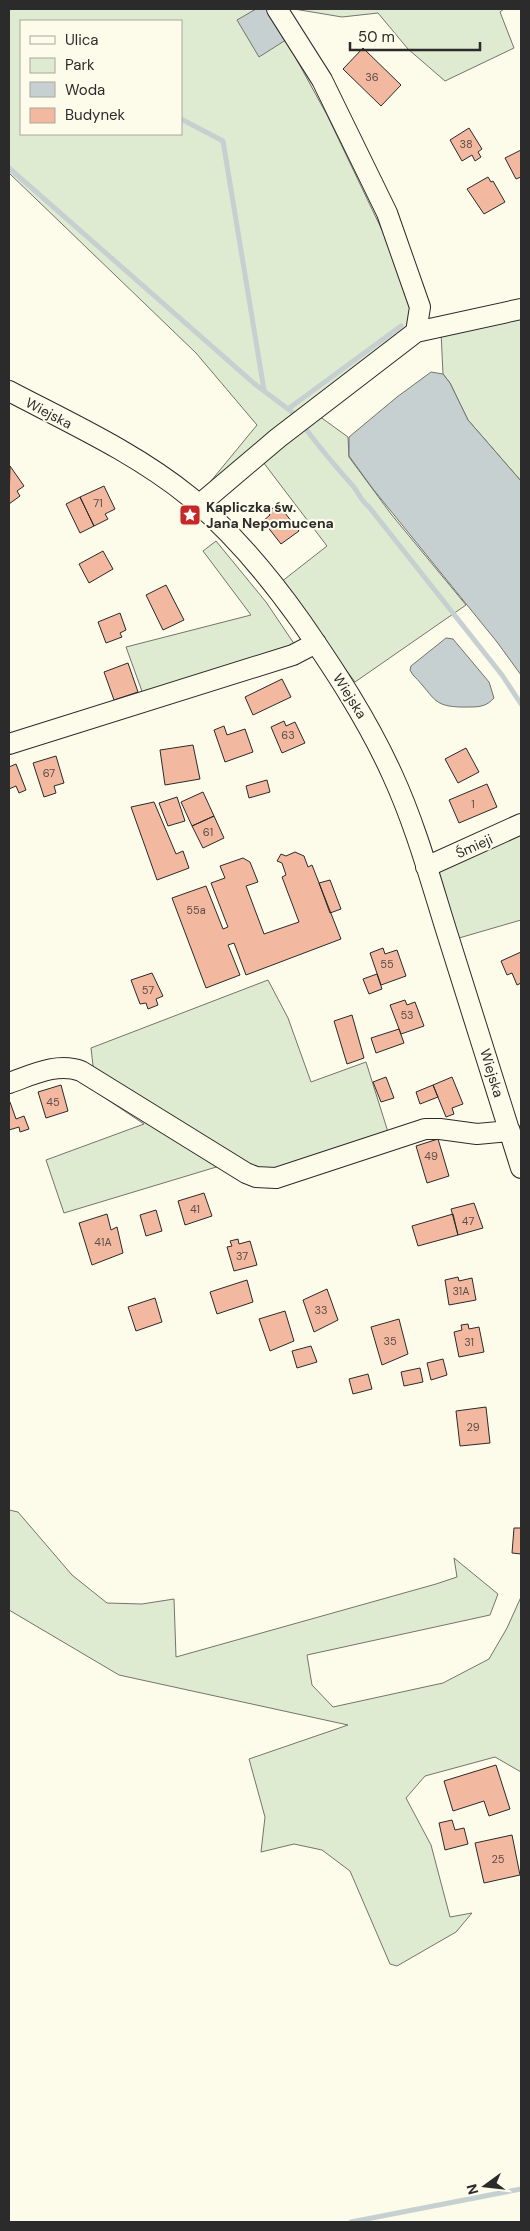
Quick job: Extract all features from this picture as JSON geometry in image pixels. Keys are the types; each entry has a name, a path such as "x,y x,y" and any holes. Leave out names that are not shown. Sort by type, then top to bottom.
{"street":[{"path":"277,9 322,80 387,213 420,307 416,332"},
{"path":"199,505 278,438 416,332 521,309"},
{"name":"Wiejska","path":"9,392 126,454 176,487 199,505 255,562 316,643 354,701 384,756 396,784 426,866 521,1168"},
{"path":"9,744 293,655 316,643"},
{"name":"Śmieji","path":"426,866 521,824"},
{"path":"9,1083 53,1069 68,1068 81,1071 238,1168 260,1178 276,1178 425,1129 477,1134 510,1132"}],"green space":[{"path":"9,9 269,9 327,115 393,253 412,310 408,329 206,487 257,425 196,353 9,173"},
{"path":"294,9 504,9 500,12 514,48 445,81 408,49 378,13 342,17"},
{"path":"521,316 521,481 468,420 450,383 443,374 441,332"},
{"path":"319,416 348,437 349,457 391,514 466,605 355,682 281,582 327,546 263,462"},
{"path":"216,541 266,602 297,648 143,694 126,647 251,615 203,551"},
{"path":"521,834 521,920 459,938 437,872"},
{"path":"268,980 288,1018 311,1082 366,1062 388,1132 345,1161 268,1188 223,1165 64,1213 46,1160 144,1124 96,1092 91,1048"},
{"path":"9,1510 18,1512 72,1575 107,1603 142,1604 174,1599 176,1657 457,1577 454,1558 498,1594 490,1615 307,1655 312,1685 333,1707 443,1683 489,1659 507,1628 521,1597 521,1772 495,1757 425,1776 406,1798 431,1845 450,1917 472,1913 456,1932 397,1966 390,1964 350,1871 322,1850 294,1844 261,1852 265,1817 249,1759 348,1725 119,1675 9,1610"}],"water":[{"path":"256,9 272,9 289,38 259,57 237,20"},
{"path":"431,372 443,374 450,383 468,420 521,481 521,675 497,642 373,489 349,456 349,437 397,397"},
{"path":"446,638 453,639 489,682 494,698 489,703 474,707 457,707 441,704 431,696 413,675 410,670 411,666"}],"building":[{"path":"363,48 401,85 381,106 343,69"},
{"path":"469,128 482,149 478,152 481,157 475,161 472,155 462,161 450,140"},
{"path":"521,150 521,177 516,179 505,158"},
{"path":"488,177 491,182 493,181 505,202 484,214 467,189"},
{"path":"10,466 24,486 17,491 20,496 9,504"},
{"path":"104,486 115,509 105,514 108,519 94,526 80,497"},
{"path":"80,497 94,526 80,533 66,504"},
{"path":"278,504 299,531 281,544 263,521 270,515 268,512"},
{"path":"103,551 113,569 89,583 79,564"},
{"path":"166,585 184,620 163,630 146,595"},
{"path":"120,613 126,630 120,633 122,637 106,643 98,622"},
{"path":"128,663 138,692 114,700 104,672"},
{"path":"282,679 291,697 253,715 245,697"},
{"path":"284,721 286,726 295,722 305,743 282,753 271,727"},
{"path":"224,726 227,735 245,729 253,752 225,762 214,730"},
{"path":"193,745 200,779 165,785 160,750"},
{"path":"466,748 479,772 458,783 445,759"},
{"path":"56,756 64,783 54,786 56,793 44,797 33,763"},
{"path":"16,764 26,790 19,793 16,786 9,789 9,767"},
{"path":"267,780 270,792 249,798 246,786"},
{"path":"487,784 497,807 459,823 449,800"},
{"path":"203,792 214,816 192,826 181,802"},
{"path":"177,797 185,821 168,826 159,803"},
{"path":"154,802 176,854 183,851 189,868 157,880 131,807"},
{"path":"214,816 224,838 203,848 192,826"},
{"path":"295,852 304,856 308,867 312,865 341,939 246,975 234,943 228,945 240,975 206,988 172,898 206,886 223,929 228,927 211,883 225,878 220,866 243,858 250,862 258,882 246,886 264,934 299,922 282,877 286,875 282,863 277,861 281,854 286,856"},
{"path":"330,880 341,909 330,913 319,883"},
{"path":"383,948 385,954 397,950 406,976 381,985 370,953"},
{"path":"521,952 521,983 517,985 512,973 507,975 501,961"},
{"path":"152,973 163,996 156,999 158,1005 148,1009 146,1003 140,1004 131,980"},
{"path":"377,974 382,989 369,994 363,979"},
{"path":"405,1000 407,1005 415,1002 424,1026 401,1034 390,1005"},
{"path":"352,1015 364,1058 347,1064 334,1021"},
{"path":"399,1029 404,1043 376,1053 371,1038"},
{"path":"386,1077 394,1098 381,1102 373,1082"},
{"path":"452,1077 463,1104 452,1108 454,1114 446,1117 433,1085"},
{"path":"61,1085 68,1111 46,1118 38,1092"},
{"path":"433,1085 438,1097 420,1104 416,1092"},
{"path":"9,1102 16,1119 24,1116 29,1129 20,1132 19,1127 9,1130"},
{"path":"438,1139 449,1176 427,1183 416,1146"},
{"path":"204,1193 212,1216 185,1225 178,1201"},
{"path":"474,1203 483,1228 458,1235 451,1209"},
{"path":"156,1210 162,1231 146,1236 140,1215"},
{"path":"107,1214 111,1230 117,1227 123,1253 92,1265 79,1223"},
{"path":"453,1214 458,1235 418,1246 412,1226"},
{"path":"238,1239 239,1244 250,1241 257,1265 234,1271 227,1247 232,1246 230,1241"},
{"path":"458,1277 459,1281 472,1278 476,1300 449,1305 445,1280"},
{"path":"247,1280 253,1302 217,1314 210,1292"},
{"path":"327,1289 338,1320 314,1332 303,1300"},
{"path":"155,1298 162,1322 136,1331 128,1307"},
{"path":"285,1311 294,1341 270,1351 259,1319"},
{"path":"399,1319 408,1354 382,1365 371,1327"},
{"path":"468,1324 469,1329 479,1327 484,1352 459,1357 454,1332 462,1330 461,1325"},
{"path":"311,1346 317,1362 297,1368 292,1351"},
{"path":"443,1359 447,1375 431,1380 427,1363"},
{"path":"420,1368 423,1382 404,1386 401,1372"},
{"path":"368,1374 372,1389 353,1394 349,1379"},
{"path":"486,1407 490,1443 460,1446 456,1411"},
{"path":"514,1528 521,1528 521,1554 512,1553"},
{"path":"496,1765 510,1809 489,1816 484,1801 453,1811 444,1781"},
{"path":"452,1820 455,1830 464,1828 468,1844 445,1850 439,1823"},
{"path":"512,1835 520,1875 484,1883 475,1843"}],"waterway":[{"path":"182,120 223,141 264,390"},
{"path":"9,168 256,385 296,415"},
{"path":"288,409 401,326"},
{"path":"305,428 502,675 521,704"},
{"path":"351,2222 521,2189"}],"place":[{"name":"Kapliczka św. Jana Nepomucena","path":"190,515"}]}
